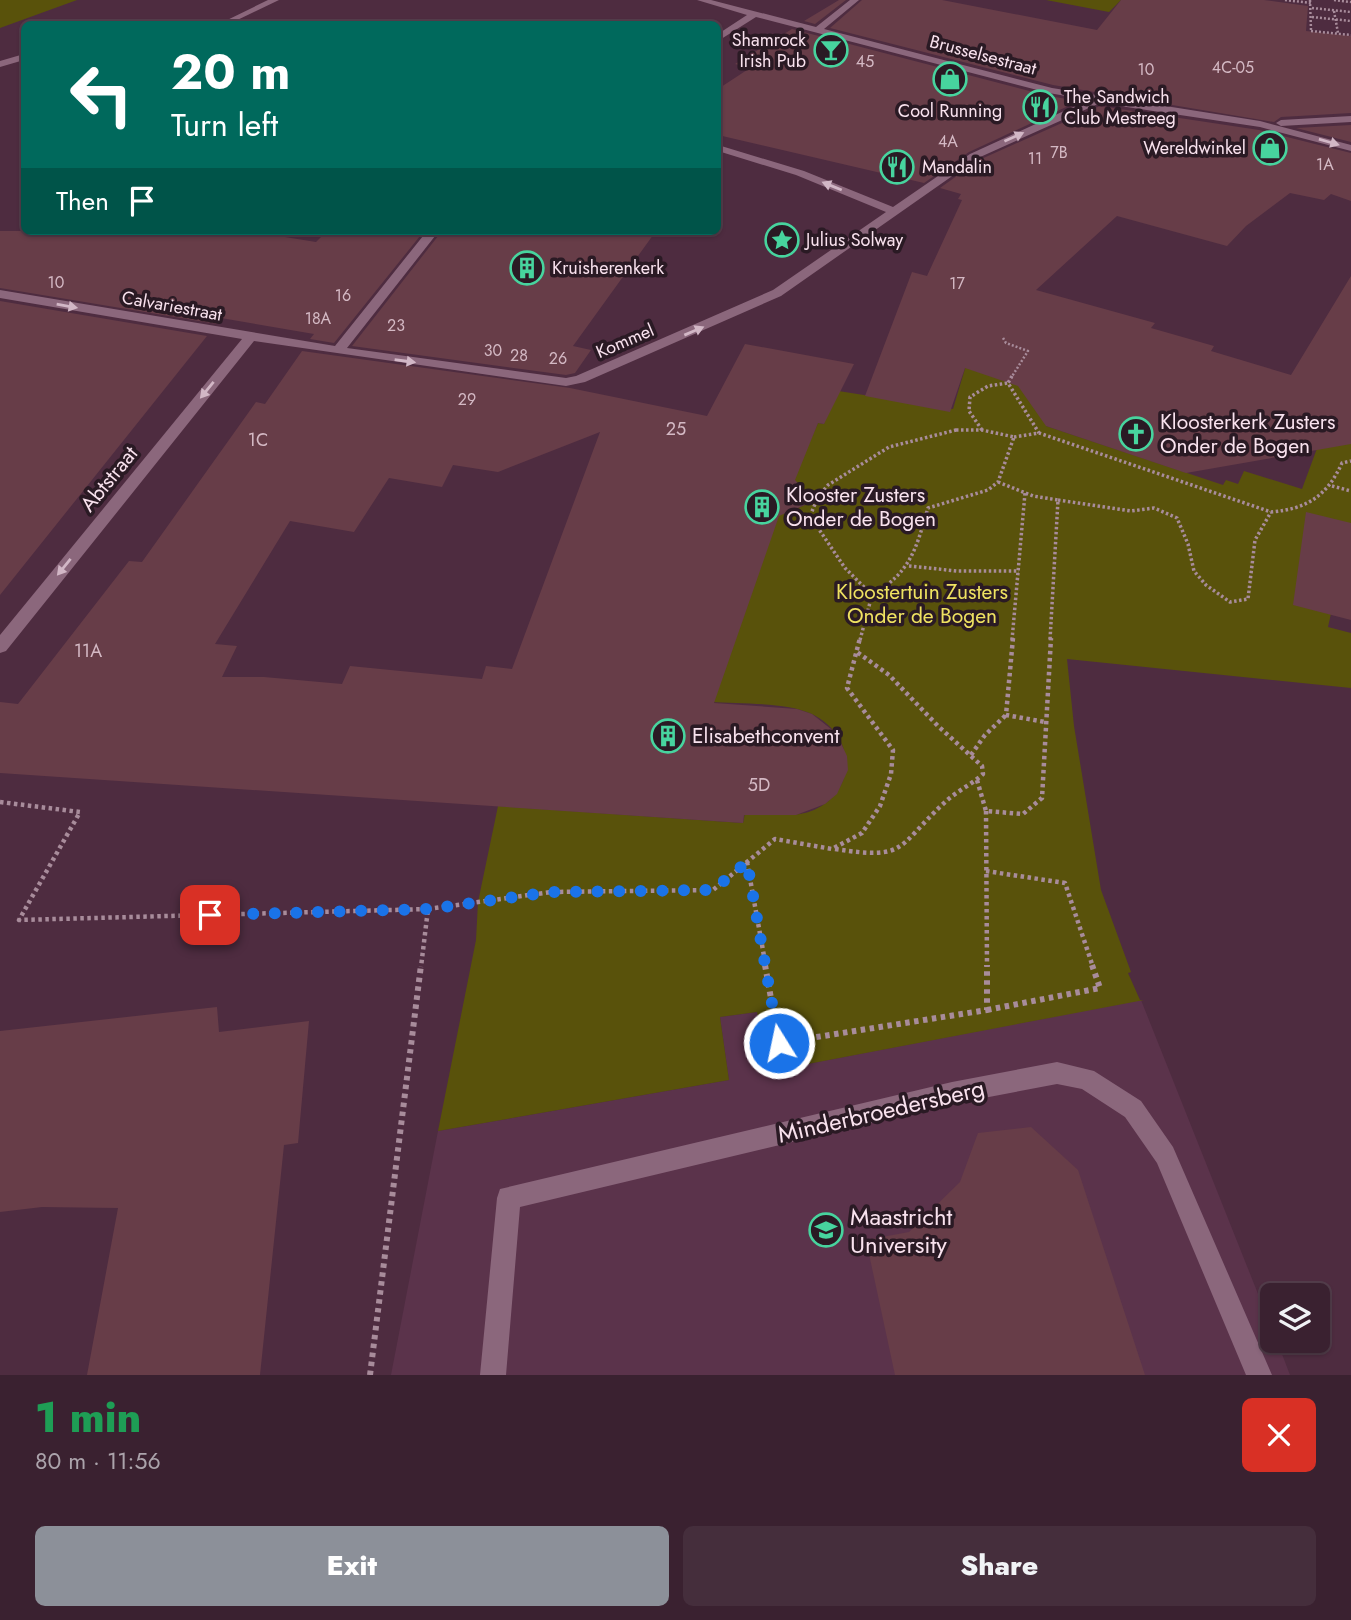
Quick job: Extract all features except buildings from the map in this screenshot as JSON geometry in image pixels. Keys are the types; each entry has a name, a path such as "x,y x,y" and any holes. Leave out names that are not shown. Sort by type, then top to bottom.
{"street":[{"path":"229,21 275,0"},
{"name":"Brusselsestraat","path":"701,0 1052,91 1260,124 1351,148"},
{"path":"818,30 855,0"},
{"path":"721,36 754,14"},
{"path":"0,64 21,58"},
{"name":"Kommel","path":"338,351 556,382 580,379 777,293 987,149 1097,100"},
{"name":"Brusselsestraat","path":"1260,124 1351,119"},
{"path":"721,149 800,173 895,212"},
{"path":"338,351 430,235"},
{"name":"Calvariestraat","path":"0,294 338,351"},
{"name":"Abtstraat","path":"0,647 255,338"},
{"name":"Minderbroedersberg","path":"493,1375 509,1198 952,1093 1057,1073 1086,1079 1133,1109 1147,1127 1165,1155 1259,1375"}],"path":[{"path":"1285,0 1311,1 1311,31 1351,35"},
{"path":"1334,0 1351,2"},
{"path":"1312,9 1351,12"},
{"path":"1334,11 1338,33"},
{"path":"1312,17 1351,21"},
{"path":"1003,338 1006,342 1028,351 1008,383"},
{"path":"982,429 969,412 969,402 975,392 985,386 1008,383"},
{"path":"1008,383 1039,433"},
{"path":"872,595 845,568 810,516 818,496 828,485 889,447 956,430 982,429 1014,437 1039,433 1271,512 1292,511 1313,502 1332,486 1342,463 1351,461"},
{"path":"832,849 862,833 880,806 891,774 893,750 870,718 848,696 847,688 872,595 890,585 909,566 928,508 988,490 998,482 1014,437"},
{"path":"998,482 1025,493 1058,500 1131,511 1154,508 1177,518 1188,544 1194,571 1206,585 1230,602 1248,599 1255,540 1271,512"},
{"path":"1332,486 1351,491"},
{"path":"971,755 985,735 1006,715 1025,493"},
{"path":"986,811 1023,814 1042,798 1058,500"},
{"path":"909,566 957,571 1019,571"},
{"path":"0,802 80,812 19,920 429,909 551,892 713,890 775,839 832,849 877,854 888,852 906,843 948,799 983,774 982,766 971,755 889,676 857,652"},
{"path":"1006,715 1045,722"},
{"path":"977,780 986,811 987,1010"},
{"path":"747,862 779,1043 987,1010 1100,988 1065,883 986,872"},
{"path":"370,1375 429,909"}],"shaded area":[{"name":"Maastricht University","path":"1141,1000 1260,1299 1260,1353 1282,1353 1290,1375 391,1375 438,1131 729,1080 720,1017 757,1012 771,1071"}],"green space":[{"path":"0,0 77,0 0,28"},
{"path":"1046,0 1121,0 1109,12"},
{"name":"Kloostertuin Zusters Onder de Bogen","path":"977,328 1048,350 1046,426 1223,485 1226,480 1238,484 1244,471 1302,489 1319,443 1351,440 1351,523 1328,627 1351,633 1351,688 1067,659 1074,726 1101,890 1131,972 1128,973 1140,1000 1144,1000 771,1071 757,1012 720,1017 729,1080 438,1131 476,940 478,902 498,806 743,823 745,813 806,813 829,801 839,789 846,762 837,735 826,723 812,714 789,707 711,702 781,509 791,511 805,505 808,495 791,484 818,423 824,424 832,390 953,409"}],"place":[{"name":"Shamrock Irish Pub","path":"831,50"},
{"name":"Cool Running","path":"950,79"},
{"name":"The Sandwich Club Mestreeg","path":"1040,107"},
{"name":"Wereldwinkel","path":"1270,148"},
{"name":"Mandalin","path":"897,167"},
{"name":"Julius Solway","path":"782,240"},
{"name":"Kruisherenkerk","path":"527,268"},
{"name":"Kloosterkerk Zusters Onder de Bogen","path":"1136,434"},
{"name":"Klooster Zusters Onder de Bogen","path":"762,507"},
{"name":"Elisabethconvent","path":"668,736"},
{"name":"Maastricht University","path":"826,1230"}],"route":[{"path":"210,915 429,909 551,892 713,890 747,862 779,1043"}]}
